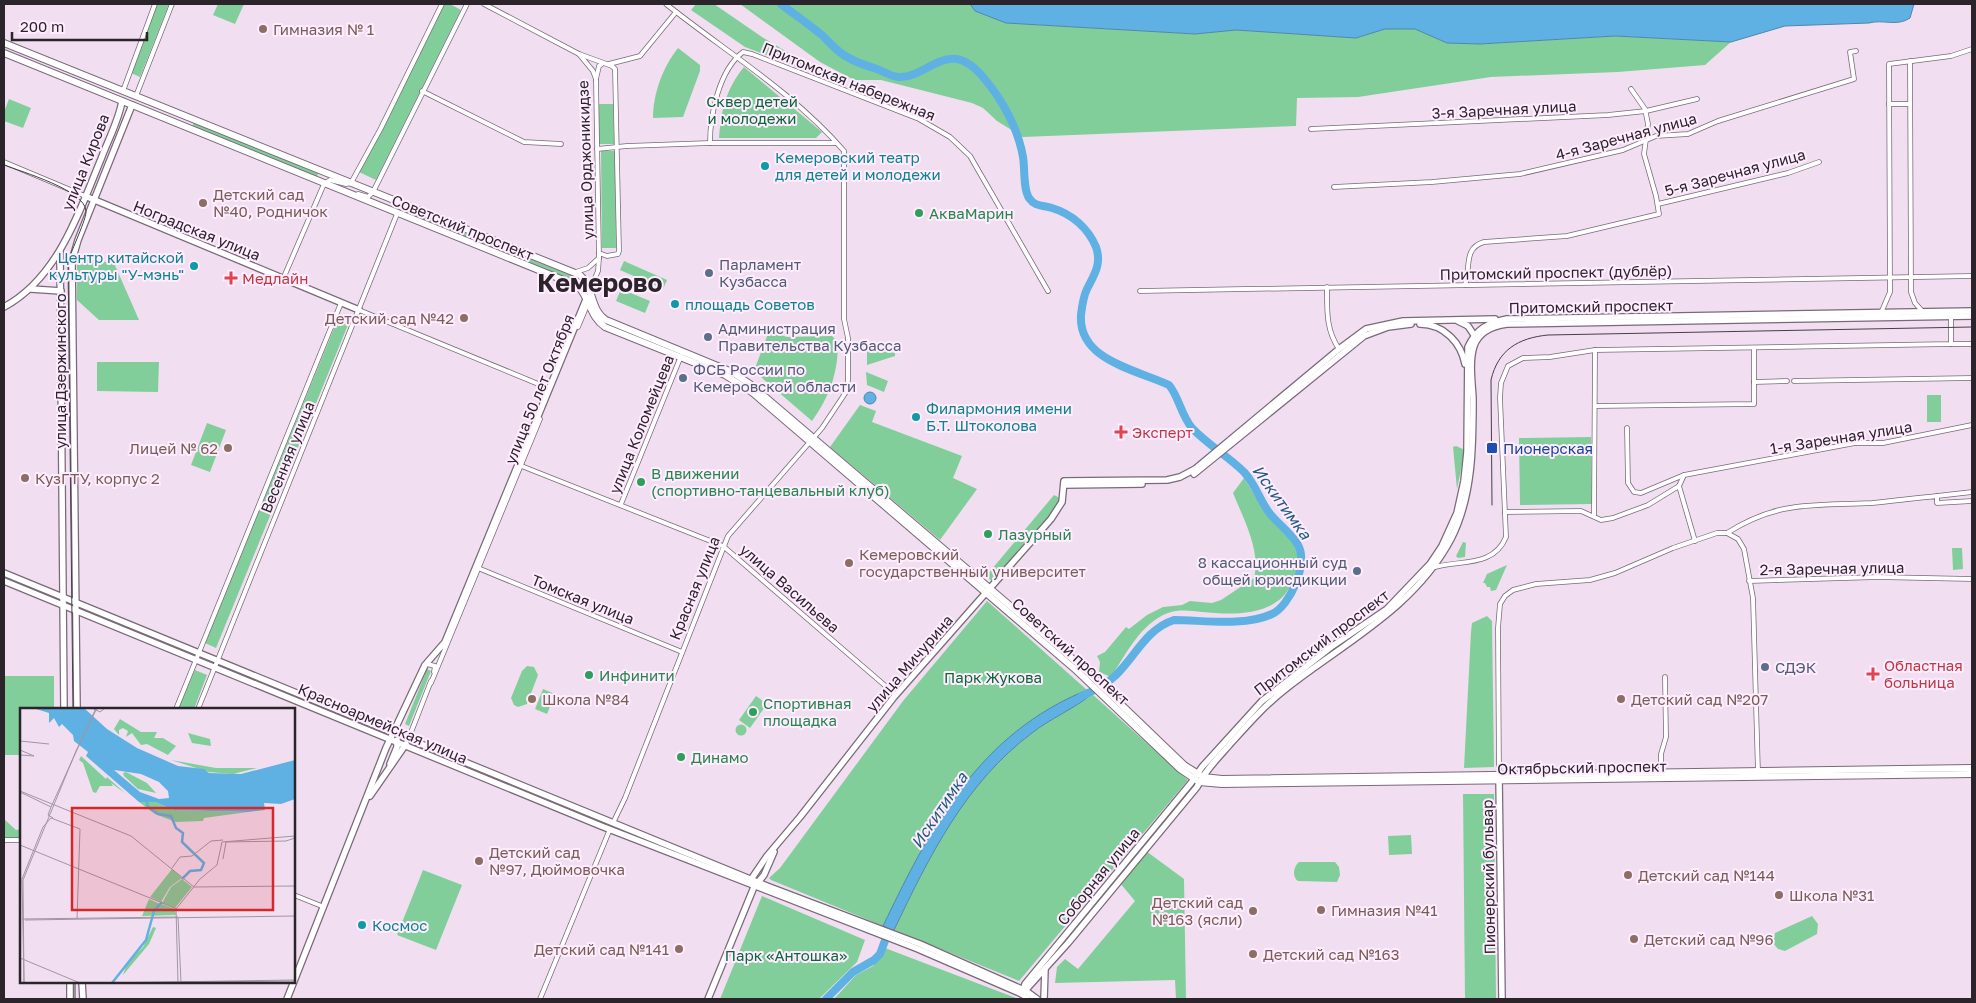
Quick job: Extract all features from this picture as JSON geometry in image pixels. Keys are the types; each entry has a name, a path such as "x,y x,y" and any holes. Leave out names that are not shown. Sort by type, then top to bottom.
{"main road":[{"name":"Советский проспект","path":"4,43 574,273 584,279 598,314 606,320 682,354"},
{"name":"Советский проспект","path":"4,53 485,250 578,286 587,300 594,317 605,327 741,377 1079,669 1198,778"},
{"name":"улица Кирова","path":"4,307 31,289 60,252 85,196 122,101 123,91"},
{"path":"132,105 136,96"},
{"name":"улица Дзержинского","path":"76,708 72,261 78,240 132,105"},
{"path":"190,129 190,122 195,119"},
{"name":"Ноградская улица","path":"85,196 359,310"},
{"path":"485,250 494,247 490,239"},
{"path":"508,259 506,251 512,248"},
{"name":"улица Дзержинского","path":"60,252 64,708"},
{"path":"31,289 61,291"},
{"name":"улица 50 лет Октября","path":"295,980 390,740 425,665 445,642 519,465 548,388 587,300 589,290"},
{"name":"Притомский проспект","path":"1198,778 1262,701 1323,653 1387,609 1414,583 1439,551 1457,513 1464,481 1467,452 1468,347 1489,323 1507,321 1972,311"},
{"name":"Притомский проспект","path":"1198,778 1267,704 1388,615 1435,567 1453,536 1465,503 1473,433 1472,354 1476,337 1489,329 1507,321 1972,316"},
{"path":"1456,320 1464,323 1476,337"},
{"path":"1340,351 1366,329 1384,324 1403,321 1507,321"},
{"path":"1340,351 1364,336 1378,330 1408,324 1489,323"},
{"path":"1425,324 1444,331 1457,343 1468,377"},
{"name":"улица Мичурина","path":"752,878 767,856 775,849 896,695 1059,509 1064,483 1171,483 1188,478 1340,351"},
{"name":"Красноармейская улица","path":"4,573 856,922"},
{"name":"Красноармейская улица","path":"4,580 397,743 754,887 856,922"},
{"path":"385,775 397,743 394,734"},
{"name":"улица 50 лет Октября","path":"367,800 408,740"},
{"name":"Октябрьский проспект","path":"1198,778 1222,784 1972,768"},
{"name":"Октябрьский проспект","path":"1499,778 1661,772 1972,774"},
{"name":"Соборная улица","path":"1023,991 1045,969 1198,778"},
{"name":"Соборная улица","path":"1023,991 1198,778"},
{"name":"Пионерский бульвар","path":"1499,778 1502,999"},
{"name":"Красная улица","path":"610,829 613,823"},
{"name":"улица Мичурина","path":"708,999 754,887 760,882 775,849"},
{"path":"752,878 754,887"},
{"path":"856,922 919,946 1023,991 1037,999"},
{"path":"1044,999 1045,969"},
{"path":"70,983 70,999"},
{"path":"82,983 82,999"},
{"name":"улица 50 лет Октября","path":"287,999 294,983"},
{"path":"1023,991 1028,999"}],"street":[{"name":"улица Кирова","path":"123,91 155,4"},
{"path":"136,96 172,4"},
{"path":"351,183 381,128 442,4"},
{"path":"373,192 466,4"},
{"path":"484,4 579,54"},
{"name":"Притомская набережная","path":"666,4 793,102 836,143"},
{"path":"609,64 640,56 676,12"},
{"path":"1881,313 1890,295 1889,64 1951,56 1972,48"},
{"name":"4-я Заречная улица","path":"1334,187 1432,182 1520,174 1623,150 1656,136 1688,134 1718,121 1854,79 1850,52 1856,50"},
{"name":"Притомская набережная","path":"737,59 743,52 752,54 920,119 950,137 970,156 1048,291"},
{"name":"улица Орджоникидзе","path":"579,54 602,64 609,64 614,67 615,73 618,254 611,256 599,255"},
{"name":"улица Орджоникидзе","path":"579,54 596,79 599,255 598,271 589,290"},
{"path":"710,143 711,120 718,93 737,59"},
{"path":"1910,61 1910,277 1912,295 1923,312"},
{"path":"596,79 599,66 602,64"},
{"path":"1631,89 1646,111 1648,124 1644,154 1658,204"},
{"path":"422,92 524,142 561,144"},
{"name":"3-я Заречная улица","path":"1311,129 1608,115 1646,111 1697,99"},
{"path":"1889,104 1910,104"},
{"path":"597,149 710,143 836,143"},
{"name":"Красная улица","path":"613,823 723,546 729,535 812,440 846,392 848,363 845,326 844,152 836,143"},
{"name":"Ноградская улица","path":"4,162 85,196"},
{"name":"5-я Заречная улица","path":"1465,285 1469,252 1475,245 1484,242 1568,236 1659,214 1658,204 1788,173 1818,162"},
{"name":"Советский проспект","path":"324,184 330,180 342,184 351,183"},
{"path":"283,279 324,184"},
{"name":"Советский проспект","path":"350,195 357,194 368,197 373,192"},
{"name":"Весенняя улица","path":"198,708 397,214"},
{"path":"574,273 588,268 599,255"},
{"name":"Притомский проспект (дублёр)","path":"1140,291 1972,276"},
{"path":"1327,287 1327,322 1332,338 1340,351"},
{"name":"улица 50 лет Октября","path":"519,465 587,300"},
{"name":"Весенняя улица","path":"176,708 341,303"},
{"name":"Ноградская улица","path":"359,310 548,388"},
{"path":"1951,316 1951,344"},
{"path":"1435,567 1467,563 1494,555 1502,547 1506,537 1500,398 1505,371 1514,361 1523,358 1550,357 1595,350 1972,344"},
{"path":"1595,406 1754,404 1754,348"},
{"path":"1594,516 1595,350"},
{"name":"улица Коломейцева","path":"620,504 682,354"},
{"path":"1794,381 1972,378"},
{"path":"1754,382 1787,382"},
{"name":"1-я Заречная улица","path":"1627,428 1628,483 1634,492 1649,491 1664,482 1684,476 1855,443 1883,443 1972,426"},
{"name":"улица Васильева","path":"519,465 723,546 896,695"},
{"path":"1505,512 1581,511 1601,520 1628,514 1679,486 1684,476"},
{"path":"1679,486 1695,541 1717,533 1727,533 1782,508 1815,504 1874,503 1972,492"},
{"path":"1937,496 1937,503 1972,501"},
{"name":"2-я Заречная улица","path":"1727,533 1742,543 1749,581 1878,577 1972,579"},
{"name":"Пионерский бульвар","path":"1499,778 1498,628 1500,604 1513,590 1523,587 1590,580 1648,561 1695,541"},
{"name":"улица 50 лет Октября","path":"408,740 477,567"},
{"name":"Томская улица","path":"477,567 682,652"},
{"path":"1749,581 1755,610 1758,774"},
{"name":"улица 50 лет Октября","path":"425,665 430,663 435,666 430,684"},
{"path":"1661,772 1661,754 1666,737 1665,676"},
{"name":"Красная улица","path":"540,999 610,829"},
{"path":"4,840 20,840"},
{"path":"295,895 325,908"}],"green space":[{"path":"156,4 169,4 140,77 129,72"},
{"path":"218,4 244,4 235,24 213,15"},
{"path":"444,4 450,4 461,10 376,180 359,172"},
{"path":"696,4 714,4 762,37 824,74 825,77 745,47 691,10"},
{"path":"740,4 970,4 975,11 1006,23 1195,34 1235,30 1356,38 1385,29 1415,29 1447,43 1480,44 1615,36 1731,42 1705,65 1618,72 1491,77 1358,97 1297,98 1296,126 1023,137 997,121 983,108 972,103 881,80 854,80 820,62"},
{"path":"678,48 700,65 700,71 683,117 653,118 653,109 660,81 668,63"},
{"name":"Сквер детей и молодежи","path":"744,67 822,132 816,138 719,138 721,118 726,100 733,83"},
{"path":"9,99 31,108 23,128 4,121 4,112"},
{"path":"599,104 613,104 614,144 599,144"},
{"path":"194,122 318,173 317,178 192,127"},
{"path":"601,151 615,151 616,248 602,248"},
{"path":"406,209 490,242 491,246 405,214"},
{"path":"515,253 572,276 570,280 513,257"},
{"path":"77,258 114,263 139,320 99,320 77,300"},
{"path":"624,261 667,280 663,289 620,270"},
{"path":"621,289 650,301 645,313 616,301"},
{"path":"340,314 350,320 216,648 205,643"},
{"path":"769,331 787,337 832,336 838,342 835,374 832,384 824,402 812,421 754,371"},
{"path":"867,348 895,353 895,356 867,365"},
{"path":"97,362 159,362 158,392 97,391"},
{"path":"866,372 888,381 884,392 867,385"},
{"path":"1927,395 1941,395 1941,422 1927,422"},
{"path":"860,405 876,411 872,422 962,456 953,478 977,489 940,540 830,447"},
{"path":"207,423 226,430 210,472 191,465"},
{"path":"1591,437 1592,504 1520,505 1519,438"},
{"path":"1456,446 1465,450 1457,489 1453,447"},
{"path":"1244,478 1265,512 1285,533 1297,541 1299,558 1297,569 1291,585 1284,595 1275,603 1252,612 1227,614 1181,611 1168,613 1158,618 1142,632 1111,677 1099,672 1100,662 1097,656 1105,652 1126,627 1129,629 1147,615 1163,607 1182,605 1190,601 1212,603 1221,600 1254,578 1256,567 1253,545 1233,493"},
{"path":"1054,495 1060,498 1058,506 994,583 986,576"},
{"path":"1463,542 1466,543 1465,557 1458,558 1456,556"},
{"path":"1952,548 1962,548 1963,569 1953,570"},
{"path":"1507,565 1496,590 1491,591 1490,587 1483,583 1487,574"},
{"name":"Парк Жукова","path":"987,601 1087,690 1049,709 1016,732 988,758 962,787 920,853 883,926 771,880 769,878 780,868 903,701"},
{"path":"1487,616 1492,621 1494,767 1464,768 1472,623"},
{"path":"527,666 534,667 538,675 527,704 518,707 514,705 511,698 522,671"},
{"path":"427,669 431,671 409,726 405,724"},
{"path":"195,670 207,675 194,708 178,708"},
{"path":"4,676 54,676 54,708 20,708 20,755 4,755"},
{"path":"543,689 555,694 547,714 535,709"},
{"path":"1092,694 1188,780 1019,981 894,930 935,849 968,798 987,775 1008,753 1032,733"},
{"name":"Спортивная площадка","path":"756,696 767,704 750,728 739,720"},
{"path":"741,724 747,730 741,736 735,730"},
{"path":"1463,794 1494,794 1496,999 1465,999"},
{"path":"4,819 16,830 20,829 20,838 4,839"},
{"path":"1411,835 1412,854 1389,855 1388,836"},
{"path":"1146,851 1184,879 1186,999 1176,999 1175,980 1055,983 1057,967 1065,959 1078,969 1135,901 1120,883"},
{"path":"1299,862 1335,862 1339,867 1340,875 1337,882 1298,881 1294,872"},
{"path":"423,870 462,885 436,950 397,935"},
{"name":"Парк «Антошка»","path":"762,896 865,940 857,962 819,999 720,999"},
{"path":"1812,916 1818,924 1817,934 1785,951 1778,949 1773,943 1775,933"},
{"path":"885,948 1017,999 834,999 856,975 873,966"}],"water":[{"path":"970,4 1914,4 1910,18 1905,21 1785,26 1731,42 1615,36 1480,44 1447,43 1415,29 1385,29 1356,38 1236,30 1195,34 1006,23 975,11"},
{"path":"870,392 876,398 870,404 864,398"},
{"path":"1087,690 1092,694 1032,733 1008,753 987,775 968,798 935,849 894,930 883,926 920,853 962,787 1016,731 1049,709"}],"waterway":[{"name":"Искитимка","path":"781,4 823,36 845,56 890,75 898,77 909,76 949,59 959,60 971,65 983,77 1003,104 1017,135 1021,146 1025,184 1029,198 1037,204 1049,207 1073,218 1089,234 1096,247 1098,264 1087,289 1081,315 1083,331 1089,343 1112,362 1169,385 1192,428 1244,472 1268,511 1298,545 1301,553 1301,562 1296,583 1285,602 1272,614 1261,618 1236,622 1174,620 1164,624 1148,637 1112,679 1082,696"},
{"name":"Искитимка","path":"826,999 853,972 874,960 880,954 893,919"}],"tram line":[{"path":"4,165 64,189 83,203 86,211 68,262 73,708"},
{"path":"75,983 75,999"}],"railway":[{"path":"1492,505 1491,380 1494,370 1504,353 1527,339 1548,335 1972,327"}],"place":[{"name":"Гимназия № 1","path":"263,29"},
{"name":"Кемеровский театр для детей и молодежи","path":"765,166"},
{"name":"Детский сад №40, Родничок","path":"203,203"},
{"name":"АкваМарин","path":"919,213"},
{"name":"Центр китайской культуры \"У-мэнь\"","path":"194,266"},
{"name":"Парламент Кузбасса","path":"709,273"},
{"name":"Медлайн","path":"231,278"},
{"name":"площадь Советов","path":"675,304"},
{"name":"Детский сад №42","path":"464,318"},
{"name":"Администрация Правительства Кузбасса","path":"708,337"},
{"name":"ФСБ России по Кемеровской области","path":"683,378"},
{"name":"Филармония имени Б.Т. Штоколова","path":"916,417"},
{"name":"Эксперт","path":"1121,432"},
{"name":"Лицей № 62","path":"228,448"},
{"name":"Пионерская","path":"1492,448"},
{"name":"КузГТУ, корпус 2","path":"25,478"},
{"name":"В движении (спортивно-танцевальный клуб)","path":"641,482"},
{"name":"Лазурный","path":"988,534"},
{"name":"Кемеровский государственный университет","path":"849,563"},
{"name":"8 кассационный суд общей юрисдикции","path":"1357,571"},
{"name":"СДЭК","path":"1765,667"},
{"name":"Областная больница","path":"1873,674"},
{"name":"Инфинити","path":"589,675"},
{"name":"Школа №84","path":"532,699"},
{"name":"Детский сад №207","path":"1621,699"},
{"name":"Спортивная площадка","path":"753,712"},
{"name":"Динамо","path":"681,757"},
{"name":"Детский сад №97, Дюймовочка","path":"479,861"},
{"name":"Детский сад №144","path":"1628,875"},
{"name":"Школа №31","path":"1779,895"},
{"name":"Гимназия №41","path":"1321,910"},
{"name":"Детский сад №163 (ясли)","path":"1253,911"},
{"name":"Космос","path":"362,925"},
{"name":"Детский сад №96","path":"1634,939"},
{"name":"Детский сад №141","path":"679,949"},
{"name":"Детский сад №163","path":"1253,954"}],"district":[{"name":"Кемерово","path":"600,282"}]}
